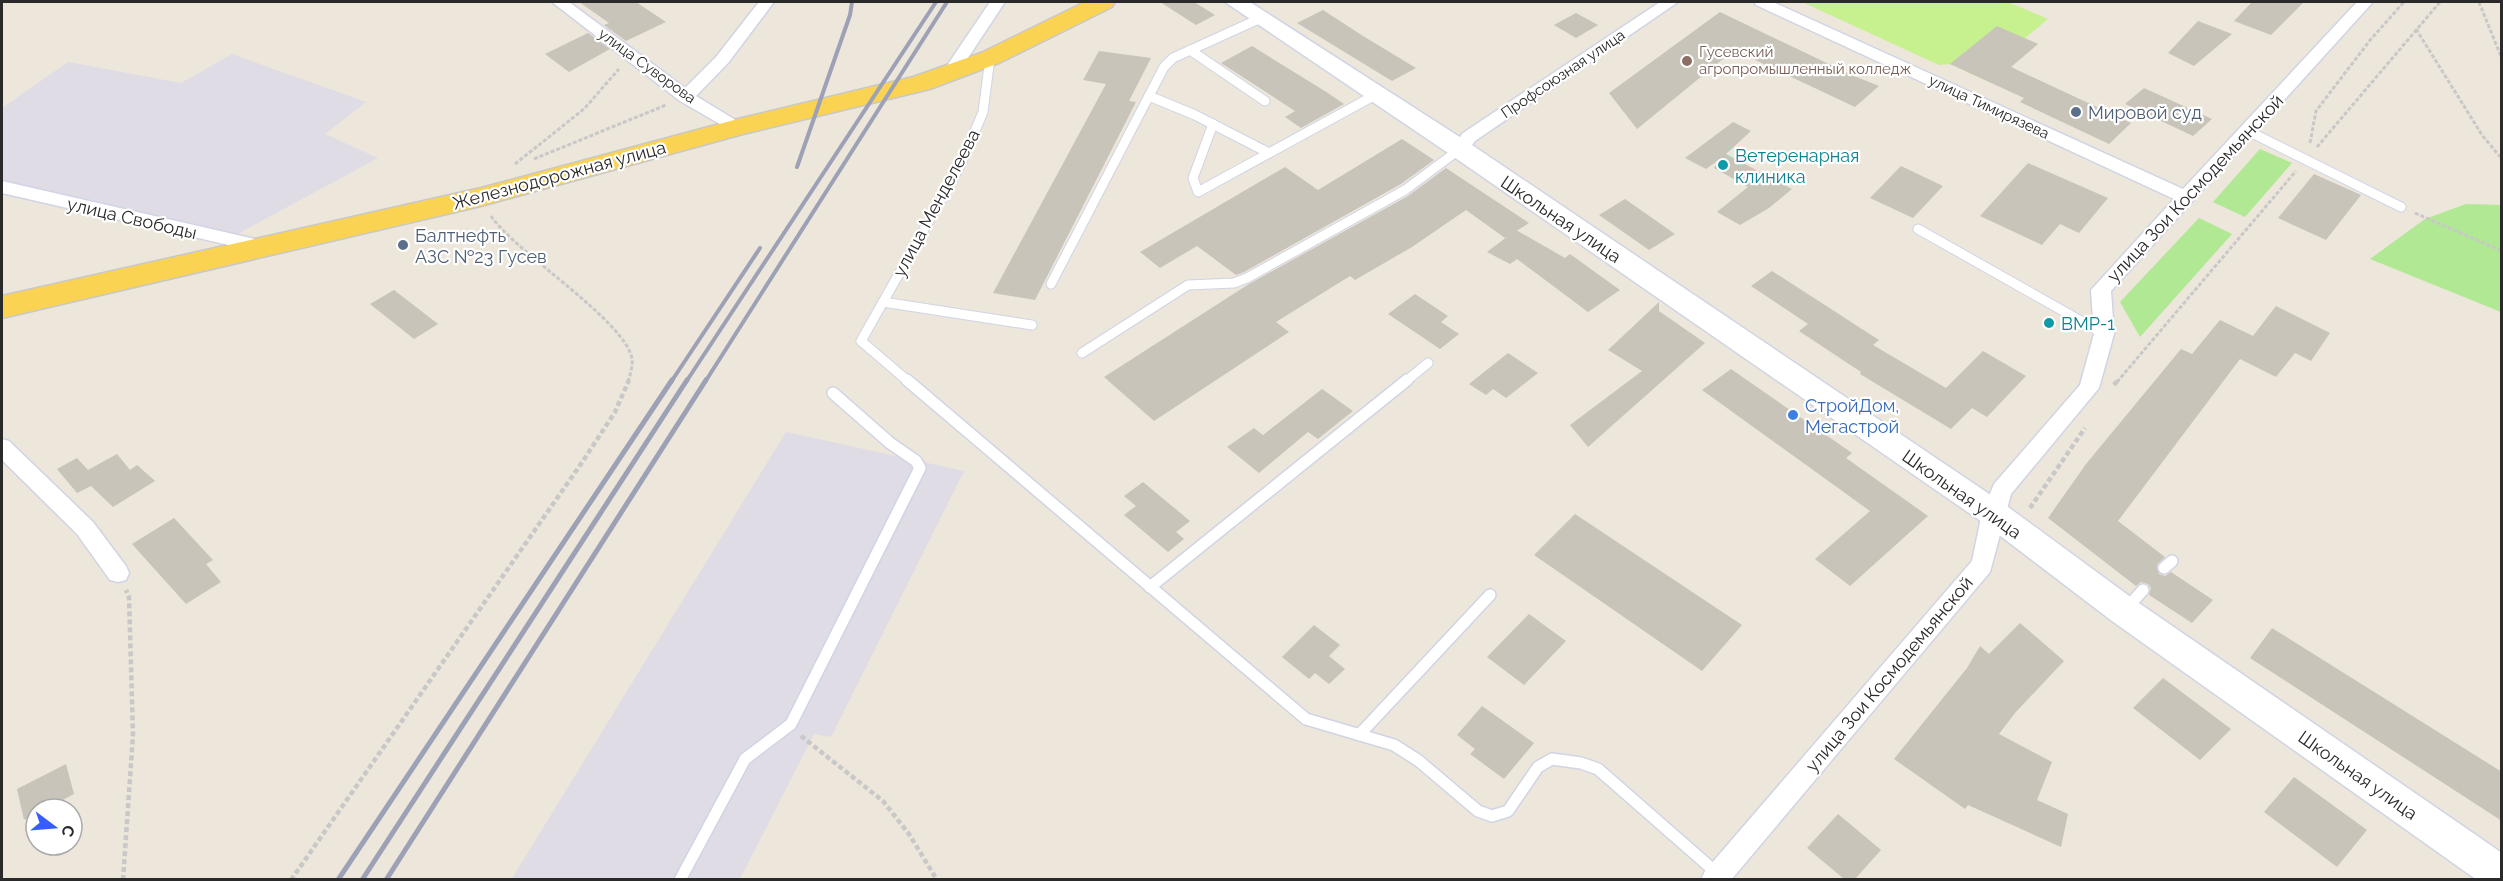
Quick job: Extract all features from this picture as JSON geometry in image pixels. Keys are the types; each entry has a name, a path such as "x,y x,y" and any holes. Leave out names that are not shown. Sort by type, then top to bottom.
{"main road":[{"name":"Железнодорожная улица","path":"2,307 481,197 738,127 921,83 990,58 1103,2"},
{"name":"Школьная улица","path":"1236,2 1460,149 1993,513 2133,601 2502,875"}],"street":[{"name":"улица Суворова","path":"560,2 686,97 738,127"},
{"path":"686,97 722,60 767,2"},
{"path":"950,74 997,2"},
{"name":"Профсоюзная улица","path":"1460,149 1469,137 1670,2"},
{"name":"улица Тимирязева","path":"1761,2 2185,197"},
{"name":"улица Зои Космодемьянской","path":"1716,877 1982,565 1993,513 2002,490 2089,388 2104,334 2101,290 2365,2"},
{"name":"улица Свободы","path":"2,187 264,247"},
{"path":"2,447 86,528 118,573"}],"lane":[{"path":"1051,284 1164,67 1173,58 1261,18"},
{"path":"1190,50 1264,101"},
{"name":"улица Менделеева","path":"990,58 983,112 965,153 861,341 1150,586"},
{"path":"1214,124 1192,178 1198,192 1377,94"},
{"path":"1149,96 1214,124 1269,153"},
{"path":"2248,131 2401,207"},
{"path":"1082,353 1188,285 1234,283 1247,278 1405,190 1460,149"},
{"path":"1918,229 2104,334"},
{"path":"883,302 1032,325"},
{"path":"1428,363 1150,586 1306,719 1330,729 1382,740 1401,749 1478,811 1492,816 1508,811 1538,767 1552,759 1565,759 1598,769 1716,877"},
{"path":"680,879 745,759 791,724 920,468 916,461 890,443 833,393"},
{"path":"1359,735 1490,595"}],"path":[{"path":"2307,159 2316,111 2371,39 2404,2"},
{"path":"2112,388 2440,2"},
{"path":"2479,2 2502,59"},
{"path":"2416,29 2482,135 2502,159"},
{"path":"510,168 603,93 620,68 625,51"},
{"path":"291,879 583,461 615,410 628,381 632,358 626,345 608,325 492,219 481,197 488,185 501,175 538,157 686,97"},
{"path":"2401,207 2502,251"},
{"path":"2031,518 2029,509 2087,425"},
{"path":"118,573 129,597 132,663 132,754 123,843 123,879"},
{"path":"791,724 816,751 876,794 922,852 937,879"}],"shaded area":[{"path":"232,54 366,102 325,134 378,158 232,237 2,186 2,108 68,62 181,83"},
{"path":"786,432 964,471 831,737 814,734 740,879 511,880"}],"green space":[{"path":"1802,2 2008,2 2048,19 2025,38 2038,44 1991,83 1950,64 1939,65"},
{"path":"2260,149 2292,163 2245,217 2213,202"},
{"path":"2466,204 2501,205 2501,312 2370,259 2425,219"},
{"path":"2199,218 2232,234 2140,337 2120,302"}],"building":[{"path":"579,2 636,2 666,22 626,41 604,25 609,23"},
{"path":"1160,2 1194,2 1215,15 1196,25"},
{"path":"2252,2 2304,2 2271,35 2234,21"},
{"path":"1323,10 1416,68 1392,81 1297,23"},
{"name":"Гусевский агропромышленный колледж","path":"1720,12 1879,86 1855,107 1734,50 1637,129 1609,93"},
{"path":"1576,13 1598,25 1576,38 1554,25"},
{"path":"2198,21 2232,34 2194,66 2168,53"},
{"path":"1997,26 2038,44 2011,67 2131,123 2109,144 2020,102 2024,98 1950,64"},
{"path":"588,33 610,49 569,72 545,54"},
{"path":"1252,46 1344,104 1301,128 1285,117 1295,111 1221,63"},
{"path":"1099,51 1151,58 1129,101 1136,102 1035,300 993,293 1106,84 1083,80"},
{"path":"2144,88 2212,119 2193,136 2125,104"},
{"path":"1733,122 1751,131 1726,154 1792,189 1769,208 1740,225 1717,212 1748,187 1714,168 1720,159 1706,169 1685,158"},
{"path":"1402,139 1434,160 1401,184 1244,272 1236,275 1197,246 1160,268 1140,252 1285,167 1318,190"},
{"path":"2028,163 2108,198 2079,233 2060,224 2042,245 1980,216"},
{"path":"1901,166 1943,186 1913,218 1870,198"},
{"path":"1446,168 1529,223 1505,238 1466,210 1412,247 1355,280 1350,276 1276,322 1289,332 1154,421 1104,377 1249,284 1408,196"},
{"path":"2314,174 2361,195 2326,240 2278,218"},
{"path":"1625,199 1675,234 1649,250 1599,215"},
{"path":"1516,230 1565,258 1570,254 1620,290 1588,312 1517,259 1510,264 1487,252"},
{"path":"1772,271 1879,340 1873,345 1946,388 1983,351 2026,376 1987,417 1972,408 1951,429 1860,374 1861,372 1799,331 1808,324 1751,286"},
{"path":"394,290 438,324 414,339 370,304"},
{"path":"1415,294 1448,316 1441,322 1459,334 1440,349 1388,314"},
{"path":"1659,302 1659,311 1705,343 1588,447 1570,425 1642,371 1608,350"},
{"path":"2276,306 2330,333 2311,361 2295,353 2276,377 2240,359 2118,521 2165,557 2157,565 2159,574 2165,576 2171,572 2213,600 2192,623 2149,595 2151,588 2148,584 2141,582 2136,586 2048,518 2086,464 2181,349 2192,354 2220,320 2253,336"},
{"path":"1508,353 1538,373 1506,398 1493,389 1486,395 1469,384"},
{"path":"1731,369 1852,453 1846,458 1928,516 1850,586 1815,559 1870,511 1702,390"},
{"path":"1322,389 1353,411 1318,439 1308,432 1259,473 1227,447 1254,428 1263,435"},
{"path":"117,454 130,470 137,465 155,481 113,507 91,486 77,493 57,469 77,458 88,470"},
{"path":"1143,482 1190,521 1176,532 1184,539 1168,552 1124,515 1136,506 1124,496"},
{"path":"1575,514 1742,625 1702,671 1534,555"},
{"path":"174,518 213,560 206,564 221,582 186,604 132,544"},
{"path":"1529,614 1566,641 1524,685 1487,657"},
{"path":"2020,623 2064,661 2015,713 1999,734 2052,762 2037,800 2068,814 2061,847 1968,805 1965,809 1894,759 1967,668 1980,646 1989,654"},
{"path":"1314,625 1340,645 1329,656 1345,669 1329,684 1315,673 1309,679 1282,657"},
{"path":"2272,628 2502,772 2502,821 2250,658"},
{"path":"2163,678 2231,729 2200,760 2133,708"},
{"path":"1482,706 1534,743 1504,779 1470,754 1475,749 1457,735"},
{"path":"66,764 74,794 68,797 24,797 24,820 17,789"},
{"path":"2294,777 2367,830 2337,867 2264,812"},
{"path":"1838,814 1881,850 1855,879 1844,879 1807,848"}],"railway":[{"path":"797,167 850,15 852,2"},
{"path":"686,382 936,2"},
{"path":"705,382 947,2"},
{"path":"671,382 760,248"},
{"path":"338,880 672,380"},
{"path":"362,880 687,380"},
{"path":"386,880 706,380"}],"place":[{"name":"Гусевский агропромышленный колледж","path":"1687,61"},
{"name":"Мировой суд","path":"2076,112"},
{"name":"Ветеренарная клиника","path":"1723,165"},
{"name":"Балтнефть АЗС №23 Гусев","path":"403,245"},
{"name":"BMP-1","path":"2049,323"},
{"name":"СтройДом, Мегастрой","path":"1793,415"}]}
